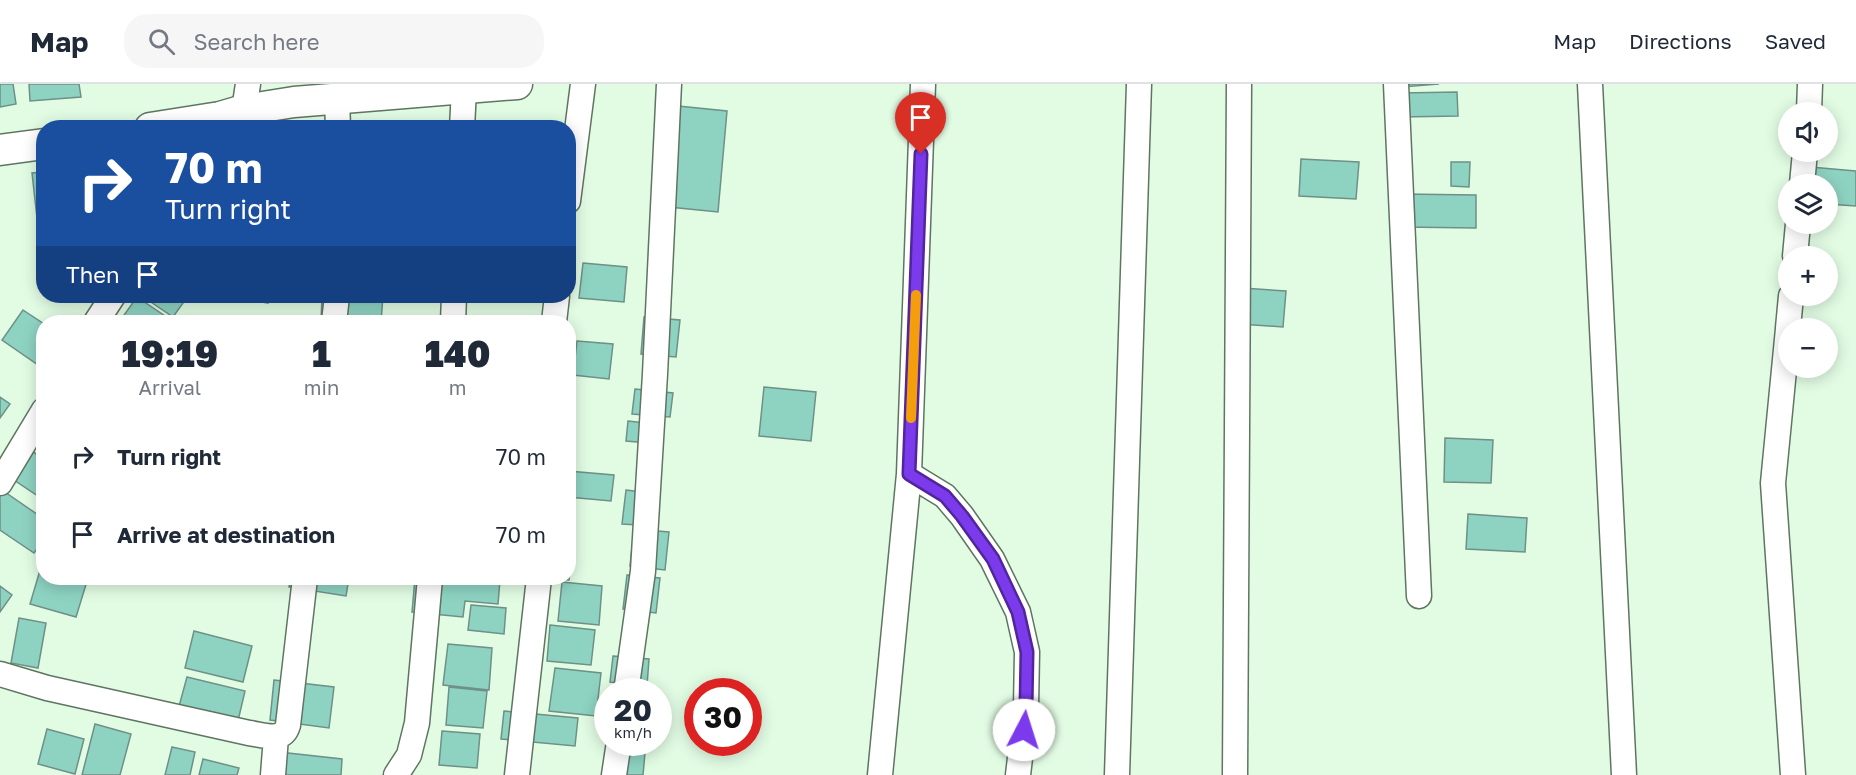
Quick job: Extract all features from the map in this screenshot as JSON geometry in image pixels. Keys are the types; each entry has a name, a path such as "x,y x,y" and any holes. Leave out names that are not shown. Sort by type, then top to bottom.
{"street":[{"path":"186,120 231,110 294,102 338,113 385,89 464,88 517,84"},
{"path":"576,139 583,84"},
{"path":"628,678 643,571 669,84"},
{"path":"880,775 909,474 923,84"},
{"path":"1117,775 1138,84"},
{"path":"1235,775 1239,84"},
{"path":"1396,84 1419,596"},
{"path":"1590,84 1624,775"},
{"path":"1809,102 1810,84"},
{"path":"462,120 464,88"},
{"path":"0,150 36,145"},
{"path":"1783,378 1773,483 1793,775"},
{"path":"0,483 36,423"},
{"path":"909,474 945,496 962,516 993,559 1018,612 1027,652 1026,707 1018,775"},
{"path":"1,678 249,733 282,736 288,725 304,585"},
{"path":"396,775 409,755 417,723 429,585"},
{"path":"517,775 538,585"},
{"path":"273,775 276,737"},
{"path":"614,775 617,756"}],"building":[{"path":"0,84 13,84 16,104 0,107"},
{"path":"29,84 79,84 81,97 30,101"},
{"path":"1402,84 1439,84 1402,87"},
{"path":"1457,92 1458,116 1401,117 1401,93"},
{"path":"678,106 727,111 718,212 669,207"},
{"path":"1301,159 1359,162 1356,199 1299,196"},
{"path":"1451,162 1470,162 1469,187 1451,186"},
{"path":"1799,166 1856,171 1856,206 1838,205 1838,174 1798,174"},
{"path":"32,173 36,173 36,209"},
{"path":"1402,194 1476,195 1476,228 1402,227"},
{"path":"583,263 627,267 624,302 579,298"},
{"path":"1242,288 1286,291 1283,327 1240,324"},
{"path":"133,303 146,303 164,315 124,315"},
{"path":"152,303 183,303 174,315 170,315"},
{"path":"322,303 382,303 382,315 321,315"},
{"path":"23,310 36,319 36,363 2,340"},
{"path":"644,317 680,320 676,357 641,354"},
{"path":"577,341 613,344 609,379 576,375"},
{"path":"764,387 816,392 811,441 759,436"},
{"path":"635,389 673,393 670,417 632,414"},
{"path":"0,397 10,404 0,418"},
{"path":"628,421 662,425 660,444 626,441"},
{"path":"1445,438 1493,440 1491,483 1444,482"},
{"path":"27,448 36,454 36,495 8,476"},
{"path":"576,472 614,475 611,501 576,498"},
{"path":"2,490 36,513 36,550 34,553 0,530 0,492"},
{"path":"626,490 658,494 655,526 622,524"},
{"path":"1468,514 1527,518 1525,552 1466,549"},
{"path":"634,529 669,532 665,570 630,566"},
{"path":"627,575 660,578 656,613 623,609"},
{"path":"576,583 602,586 599,625 558,621 562,585"},
{"path":"36,584 86,585 76,617 30,604"},
{"path":"289,585 348,585 346,596 289,587"},
{"path":"414,585 500,585 498,604 465,601 463,617 412,612"},
{"path":"0,586 12,595 0,612"},
{"path":"471,605 506,608 504,634 468,630"},
{"path":"19,618 46,623 38,668 11,663"},
{"path":"550,625 595,630 591,665 547,661"},
{"path":"194,631 252,646 243,682 185,668"},
{"path":"448,644 492,648 489,690 443,685"},
{"path":"613,656 649,659 648,678 610,678"},
{"path":"555,668 601,673 600,678 594,678 594,716 549,711"},
{"path":"187,677 245,691 237,725 178,710"},
{"path":"274,680 334,687 329,728 270,720"},
{"path":"449,687 487,691 483,728 446,725"},
{"path":"504,711 578,718 575,746 501,739"},
{"path":"95,724 131,734 120,775 82,775"},
{"path":"47,729 84,739 75,774 38,764"},
{"path":"442,731 480,734 477,768 439,765"},
{"path":"172,747 195,752 190,775 165,775"},
{"path":"279,752 342,759 341,775 276,775"},
{"path":"615,756 645,756 643,775 624,775"},
{"path":"203,759 239,768 237,775 199,775"}],"slow traffic":[{"path":"911,418 916,295"}],"route":[{"path":"921,154 909,474 945,496 962,516 993,559 1018,612 1027,652 1024,730"}]}
